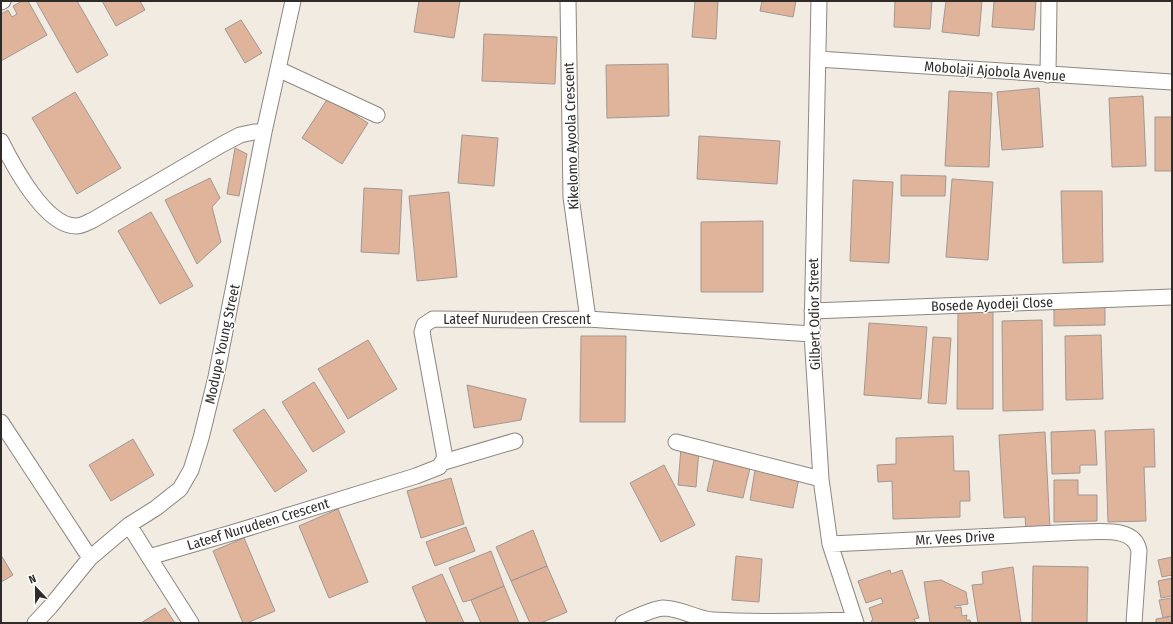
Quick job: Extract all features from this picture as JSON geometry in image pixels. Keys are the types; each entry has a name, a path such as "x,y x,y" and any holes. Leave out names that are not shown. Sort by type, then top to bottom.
{"street":[{"name":"Modupe Young Street","path":"35,623 90,558 129,525 156,508 180,489 191,470 201,438 216,378 264,132 293,1"},
{"name":"Kikelomo Ayoola Crescent","path":"568,1 571,196 588,319"},
{"name":"Gilbert Odior Street","path":"819,1 812,334 821,480 830,544 855,622"},
{"path":"1048,75 1049,1"},
{"name":"Mobolaji Ajobola Avenue","path":"818,59 1172,82"},
{"path":"278,69 377,115"},
{"path":"1,141 13,165 36,199 55,219 76,226 93,220 240,135 254,132 264,132"},
{"name":"Bosede Ayodeji Close","path":"812,311 1172,297"},
{"name":"Lateef Nurudeen Crescent","path":"149,557 416,476 439,467 444,462 445,458 422,332 422,328 426,323 433,319 588,319 812,334"},
{"path":"1,422 90,558"},
{"path":"444,462 515,441"},
{"path":"676,442 821,480"},
{"path":"129,525 191,623"},
{"name":"Mr. Vees Drive","path":"830,544 1080,532 1126,534 1135,540 1139,551 1134,623"},
{"path":"623,623 661,608 674,608 695,616 712,620 855,622"}],"building":[{"path":"22,1 28,1 47,35 1,61 1,14 8,10 12,17 17,14 13,6"},
{"path":"36,1 77,1 108,55 77,73"},
{"path":"102,1 140,1 145,10 116,26"},
{"path":"419,1 460,1 454,38 414,32"},
{"path":"695,1 718,1 716,39 692,37"},
{"path":"762,1 796,1 793,17 760,11"},
{"path":"895,1 932,1 930,29 894,27"},
{"path":"946,1 982,1 979,36 942,32"},
{"path":"994,1 1036,1 1034,30 992,27"},
{"path":"241,20 262,53 245,63 225,29"},
{"path":"484,34 557,37 555,84 482,81"},
{"path":"668,64 669,116 607,118 606,65"},
{"path":"1039,88 1043,147 1002,150 997,92"},
{"path":"949,91 992,93 989,167 945,166"},
{"path":"75,92 121,168 77,194 32,118"},
{"path":"1143,96 1146,166 1112,167 1109,98"},
{"path":"328,98 368,123 342,164 302,138"},
{"path":"1155,117 1172,117 1172,171 1155,171"},
{"path":"462,135 498,138 494,186 458,183"},
{"path":"699,136 780,141 777,184 697,179"},
{"path":"235,148 247,154 239,196 227,194"},
{"path":"901,175 946,176 945,196 901,196"},
{"path":"210,178 220,198 212,207 221,242 197,264 165,200"},
{"path":"952,179 993,182 988,260 946,257"},
{"path":"853,180 893,182 889,263 850,261"},
{"path":"364,188 402,190 399,254 361,252"},
{"path":"1061,191 1102,191 1103,262 1063,263"},
{"path":"449,192 457,277 417,281 409,196"},
{"path":"151,212 193,286 160,304 118,231"},
{"path":"763,221 763,292 701,292 701,222"},
{"path":"1105,305 1105,325 1054,326 1054,306"},
{"path":"958,312 993,312 993,409 957,409"},
{"path":"1042,320 1043,410 1003,411 1002,321"},
{"path":"869,323 927,327 921,399 864,395"},
{"path":"1101,335 1103,399 1066,400 1065,336"},
{"path":"581,336 626,336 625,422 580,422"},
{"path":"933,337 951,338 946,404 928,403"},
{"path":"368,340 397,389 348,419 318,369"},
{"path":"314,382 345,432 313,452 282,402"},
{"path":"467,385 526,399 521,420 474,428"},
{"path":"264,409 307,471 275,492 233,430"},
{"path":"1154,429 1155,467 1144,467 1146,521 1108,522 1105,431"},
{"path":"1095,430 1097,465 1080,465 1080,473 1052,474 1051,432"},
{"path":"1045,432 1050,529 1026,531 1025,517 1004,518 999,435"},
{"path":"953,436 954,471 969,471 970,501 960,501 960,517 893,519 892,481 878,482 877,465 896,464 896,438"},
{"path":"133,439 154,475 111,501 89,465"},
{"path":"681,448 699,449 696,487 678,485"},
{"path":"714,460 750,468 743,498 707,491"},
{"path":"664,465 695,525 661,542 630,483"},
{"path":"755,470 799,478 793,508 750,500"},
{"path":"451,478 464,524 421,538 407,491"},
{"path":"1054,480 1078,480 1078,495 1097,495 1097,521 1054,522"},
{"path":"338,509 368,582 329,598 299,526"},
{"path":"466,527 475,551 435,566 426,542"},
{"path":"533,530 547,566 511,581 496,547"},
{"path":"244,538 275,611 247,623 243,623 213,551"},
{"path":"491,551 504,586 463,602 449,568"},
{"path":"1,555 13,575 1,582"},
{"path":"736,556 762,559 759,602 732,600"},
{"path":"1172,557 1172,575 1162,577 1158,560"},
{"path":"547,566 567,612 541,623 530,623 511,581"},
{"path":"1033,566 1088,567 1087,623 1032,623"},
{"path":"1013,567 1021,623 978,623 972,585 983,584 982,572"},
{"path":"890,570 891,574 902,570 919,618 914,619 916,623 872,623 871,621 873,620 869,608 883,603 881,598 866,603 858,581"},
{"path":"442,574 464,623 427,623 412,587"},
{"path":"1172,578 1172,596 1161,598 1158,581"},
{"path":"941,580 966,592 968,604 955,606 955,608 961,607 962,616 967,615 966,620 970,620 971,623 930,623 924,582"},
{"path":"504,586 519,623 481,623 471,600"},
{"path":"1172,598 1172,616 1163,618 1159,600"},
{"path":"165,608 175,623 141,623"},
{"path":"1172,616 1172,623 1156,623 1156,619"}]}
